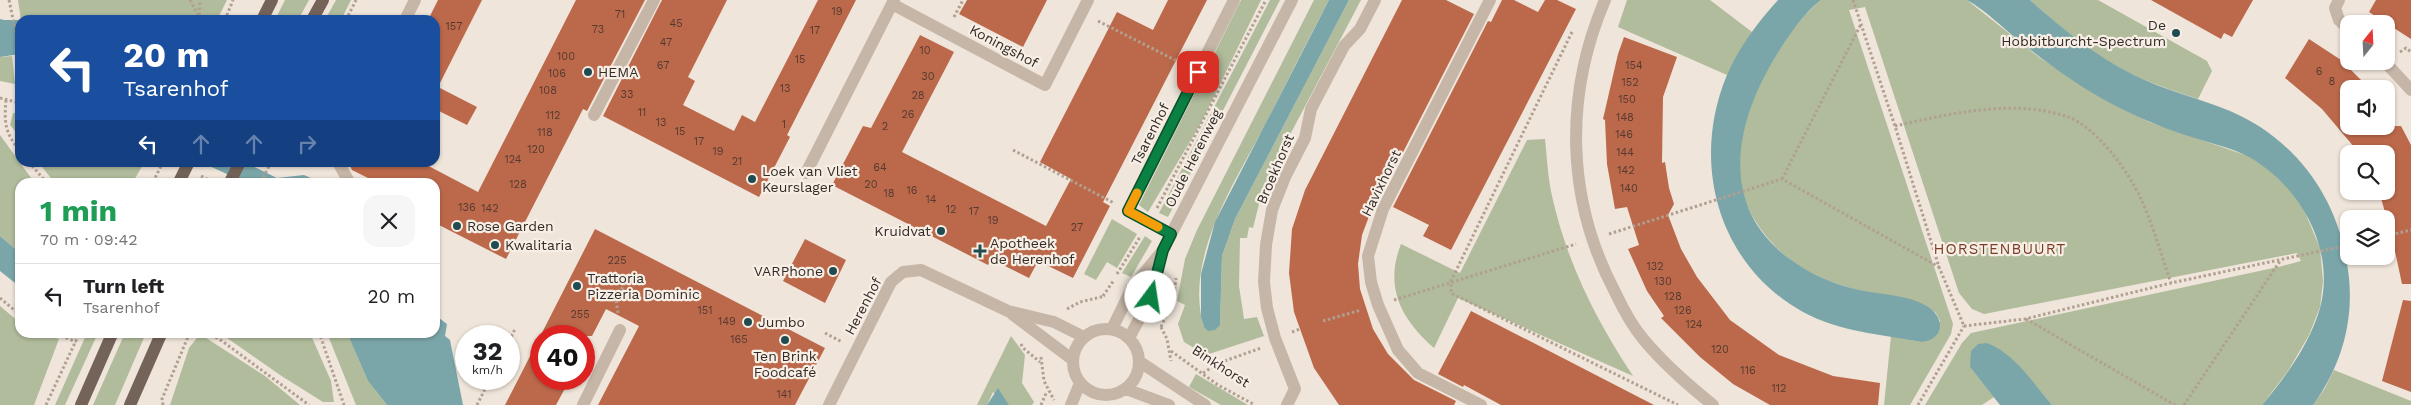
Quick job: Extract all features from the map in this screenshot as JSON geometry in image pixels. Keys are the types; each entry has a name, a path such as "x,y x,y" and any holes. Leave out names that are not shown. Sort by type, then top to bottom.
{"main road":[{"path":"264,15 272,0"},
{"path":"315,15 323,0"},
{"path":"81,405 110,338"},
{"path":"130,405 159,338"}],"street":[{"path":"408,15 415,0"},
{"path":"594,114 654,0"},
{"name":"Koningshof","path":"806,173 893,2 1045,85 1088,0"},
{"name":"Tsarenhof","path":"1128,211 1234,0"},
{"name":"Oude Herenweg","path":"1129,338 1151,297 1163,250 1292,0"},
{"name":"Broekhorst","path":"1276,340 1267,308 1264,282 1266,245 1272,210 1285,177 1305,138 1312,109 1344,46 1360,29 1375,0"},
{"name":"Havixhorst","path":"1482,405 1418,373 1398,350 1378,305 1371,282 1368,256 1380,217 1490,0"},
{"path":"1606,0 1588,45 1574,139 1577,180 1592,240 1607,278 1625,312 1643,339 1673,373 1713,405"},
{"path":"2339,0 2335,8 2340,21"},
{"path":"2392,70 2411,90"},
{"path":"341,167 347,178"},
{"path":"1128,211 1171,234"},
{"name":"Oude Herenweg","path":"1112,329 1132,288 1163,250"},
{"name":"Herenhof","path":"829,405 891,282 903,272 921,270 1008,311 1073,360"},
{"name":"Herenhof","path":"1008,311 1054,322 1084,337"},
{"path":"1100,329 1112,329 1129,338 1138,352 1140,362 1136,377 1126,389 1098,400 1080,383 1074,372 1073,360 1076,348 1084,337 1100,329"},
{"path":"583,405 620,330"},
{"path":"1276,340 1295,388 1287,405"},
{"path":"1140,362 1206,405"},
{"path":"1071,405 1080,383"},
{"path":"1126,389 1169,405"}],"path":[{"path":"9,0 15,32"},
{"path":"190,0 198,15"},
{"path":"199,15 200,0"},
{"path":"227,15 233,0"},
{"path":"348,15 356,0"},
{"name":"Oude Herenweg","path":"1104,296 1149,222 1266,0"},
{"path":"1853,2 1896,126 1938,267 1964,326"},
{"path":"1082,12 1198,72"},
{"path":"1782,180 1861,24"},
{"path":"1574,29 1451,281 1451,293 1678,405"},
{"path":"0,98 15,102"},
{"path":"6,100 5,120 9,138 15,145"},
{"path":"1896,126 1960,111 1995,109 2039,110 2070,117 2100,138 2119,162 2136,190 2171,284"},
{"path":"1012,150 1128,211"},
{"path":"34,167 43,178"},
{"path":"1324,321 1782,180 1938,267"},
{"path":"2395,234 2411,230"},
{"path":"1964,326 2025,319 2171,284 2340,247"},
{"path":"2184,405 2280,261"},
{"path":"620,330 616,300 629,275"},
{"path":"0,298 15,311"},
{"path":"2025,319 2175,405"},
{"path":"1918,405 1964,326"},
{"name":"Binkhorst","path":"1161,328 1170,351 1255,405"},
{"path":"66,338 76,342"},
{"path":"46,405 78,338"},
{"path":"163,405 162,399 187,338"},
{"path":"217,338 309,405"},
{"path":"320,338 344,405"},
{"path":"1203,373 1219,363 1276,340"},
{"path":"1041,362 1048,390 1058,405"},
{"path":"477,405 484,390"},
{"path":"1041,405 1048,390"}],"green space":[{"path":"18,0 227,0 220,15 20,15"},
{"path":"285,0 309,0 301,15 278,15"},
{"path":"336,0 351,0 344,15 328,15"},
{"path":"1241,0 1261,0 1201,123 1148,212 1139,205"},
{"path":"1270,0 1280,0 1168,217 1159,213"},
{"path":"1314,0 1329,0 1227,196 1215,222 1200,275 1199,301 1204,327 1220,325 1222,256 1235,219 1349,0 1361,0 1273,167 1261,196 1253,228 1249,227 1247,238 1240,238 1239,286 1244,319 1257,317 1264,336 1206,355 1184,342 1178,324 1185,305 1177,301 1185,259 1197,230"},
{"path":"1627,0 1710,0 1752,32 1727,75 1618,27"},
{"path":"1821,0 1967,0 2040,58 2111,103 2149,122 2248,156 2268,169 2290,190 2304,210 2320,248 2323,281 2320,307 2309,335 2288,371 2262,405 2052,405 2035,385 1970,367 1994,397 1982,405 1925,405 1962,343 1971,333 2301,261 2297,253 1984,314 1972,309 1959,293 1865,7 1849,10 1953,324 1951,334 1910,405 1884,405 1891,336 1921,342 1940,321 1936,313 1925,305 1835,283 1802,268 1779,250 1764,233 1746,203 1740,181 1739,158 1743,133 1750,108 1761,83 1773,58 1788,36 1804,16"},
{"path":"2030,0 2098,0 2207,61 2212,71 2198,99 2151,82 2107,61 2067,32"},
{"path":"12,56 15,84 0,81 0,57"},
{"path":"13,113 15,113 15,131 10,125"},
{"path":"0,135 15,156 15,167 23,167 31,178 15,178 15,249 0,236"},
{"path":"1545,139 1551,189 1558,221 1574,268 1607,334 1633,376 1458,298 1434,348 1413,326 1399,301 1395,288 1394,274 1401,244 1460,273 1527,140"},
{"path":"42,167 142,167 135,178 51,178"},
{"path":"1112,219 1137,234 1117,268 1107,262 1096,280 1084,274"},
{"path":"1145,236 1152,241 1131,277 1122,273"},
{"path":"0,306 15,319 15,338 59,339 34,405 0,405"},
{"path":"1011,336 1025,355 1022,383 1034,402 1032,405 1009,405 993,392 987,405 977,405"},
{"path":"85,338 96,338 65,405 55,405"},
{"path":"123,338 144,338 115,405 93,405"},
{"path":"197,338 206,338 265,376 300,405 170,405 189,348"},
{"path":"227,338 312,338 331,381 334,402 323,402"},
{"path":"329,338 349,338 368,381 387,405 356,405"},
{"path":"2334,370 2411,401 2411,405 2313,405 2325,388"},
{"path":"1196,374 1248,405 1221,405 1189,387"}],"water":[{"path":"1329,0 1349,0 1235,219 1222,256 1220,325 1215,330 1208,331 1204,327 1201,317 1201,274 1215,222"},
{"path":"1778,0 1821,0 1789,35 1774,59 1758,89 1747,119 1741,149 1741,177 1747,205 1761,230 1782,253 1812,273 1848,287 1898,296 1932,309 1940,326 1939,332 1929,340 1921,342 1860,332 1831,324 1803,312 1774,292 1750,268 1732,240 1719,209 1712,176 1711,143 1716,109 1727,75 1737,55 1756,26"},
{"path":"1967,0 2030,0 2080,41 2120,68 2157,85 2230,111 2254,123 2294,155 2310,174 2324,196 2335,219 2340,235 2340,265 2347,265 2350,288 2348,324 2339,358 2332,374 2313,405 2262,405 2280,383 2304,347 2316,321 2324,286 2323,264 2318,242 2310,221 2284,185 2267,169 2242,153 2157,125 2099,97 2052,66"},
{"path":"0,19 15,20 15,55 0,57"},
{"path":"212,167 254,167 277,178 235,178"},
{"path":"304,175 311,178 277,178"},
{"path":"0,236 15,249 15,283 0,271"},
{"path":"440,319 447,324 445,336 450,340 455,365 455,390 460,390 463,405 387,405 368,381 349,338 440,338"},
{"path":"1987,343 2015,361 2052,405 2000,405 1970,367 1971,351 1978,344"},
{"path":"998,388 1009,405 987,405"}],"building":[{"path":"438,0 482,0 440,83 440,15 430,15"},
{"path":"576,0 645,0 587,111 583,109 506,259 440,226 440,178 368,178 352,170 350,167 430,167 478,192"},
{"path":"662,0 727,0 688,77 695,81 683,105 734,131 742,115 755,122 818,0 856,0 787,135 790,137 759,197 603,116"},
{"path":"967,0 1047,0 1023,47 959,14"},
{"path":"1168,0 1207,0 1103,202 1110,206 1073,278 1038,261 1029,278 991,259 988,265 832,185 863,126 871,128 920,35 954,52 902,152 1046,226 1071,179 1040,162 1117,12 1153,30"},
{"path":"1402,0 1446,0 1474,14 1379,199 1376,198 1362,235 1358,264 1360,289 1373,329 1388,354 1414,380 1456,401 1454,405 1339,405 1314,368 1294,312 1289,273 1292,229 1305,190"},
{"path":"1502,0 1514,0 1538,12 1545,0 1557,0 1576,9 1451,250 1423,236 1429,225 1393,207 1488,21 1491,22"},
{"path":"2151,0 2253,0 2232,37 2224,33 2221,39"},
{"path":"2376,0 2411,0 2411,39 2395,29 2395,15 2374,15 2369,12"},
{"path":"1624,37 1677,57 1663,97 1662,163 1665,162 1669,188 1674,204 1668,215 1681,249 1697,277 1730,320 1779,355 1833,376 1880,383 1878,405 1770,405 1733,384 1700,357 1661,318 1664,316 1647,291 1628,249 1639,245 1627,207 1615,209 1607,164 1605,120 1603,119 1618,54"},
{"path":"2309,39 2340,59 2340,70 2351,70 2361,80 2340,80 2340,130 2322,109 2285,78"},
{"path":"440,88 477,107 467,125 440,112"},
{"path":"2395,126 2401,126 2411,145 2411,284 2402,284 2395,251 2395,210 2384,210 2382,200 2395,200 2395,145 2352,145 2344,135 2395,135"},
{"path":"595,229 825,348 795,405 598,405 639,326 606,309 595,330 595,325 546,325"},
{"path":"805,239 846,260 825,303 783,281"},
{"path":"2403,300 2411,301 2411,392 2382,381"},
{"path":"1471,311 1654,405 1501,405 1464,385 1463,387 1438,374"},
{"path":"530,356 530,390 564,390 556,405 505,405 513,390 520,390 520,376"}],"slow traffic":[{"path":"1137,193 1128,211 1158,227"}],"place":[{"name":"De Hobbitburcht-Spectrum","path":"2176,33"},
{"name":"HEMA","path":"588,72"},
{"name":"Loek van Vliet Keurslager","path":"752,179"},
{"name":"Rose Garden","path":"457,226"},
{"name":"Kruidvat","path":"941,231"},
{"name":"Kwalitaria","path":"495,245"},
{"name":"Apotheek de Herenhof","path":"980,251"},
{"name":"VARPhone","path":"833,271"},
{"name":"Trattoria Pizzeria Dominic","path":"577,286"},
{"name":"Jumbo","path":"748,322"},
{"name":"Ten Brink Foodcafé","path":"785,340"}],"district":[{"name":"HORSTENBUURT","path":"2000,249"}],"route":[{"path":"1151,297 1163,250 1171,234 1128,211 1198,72"}]}
